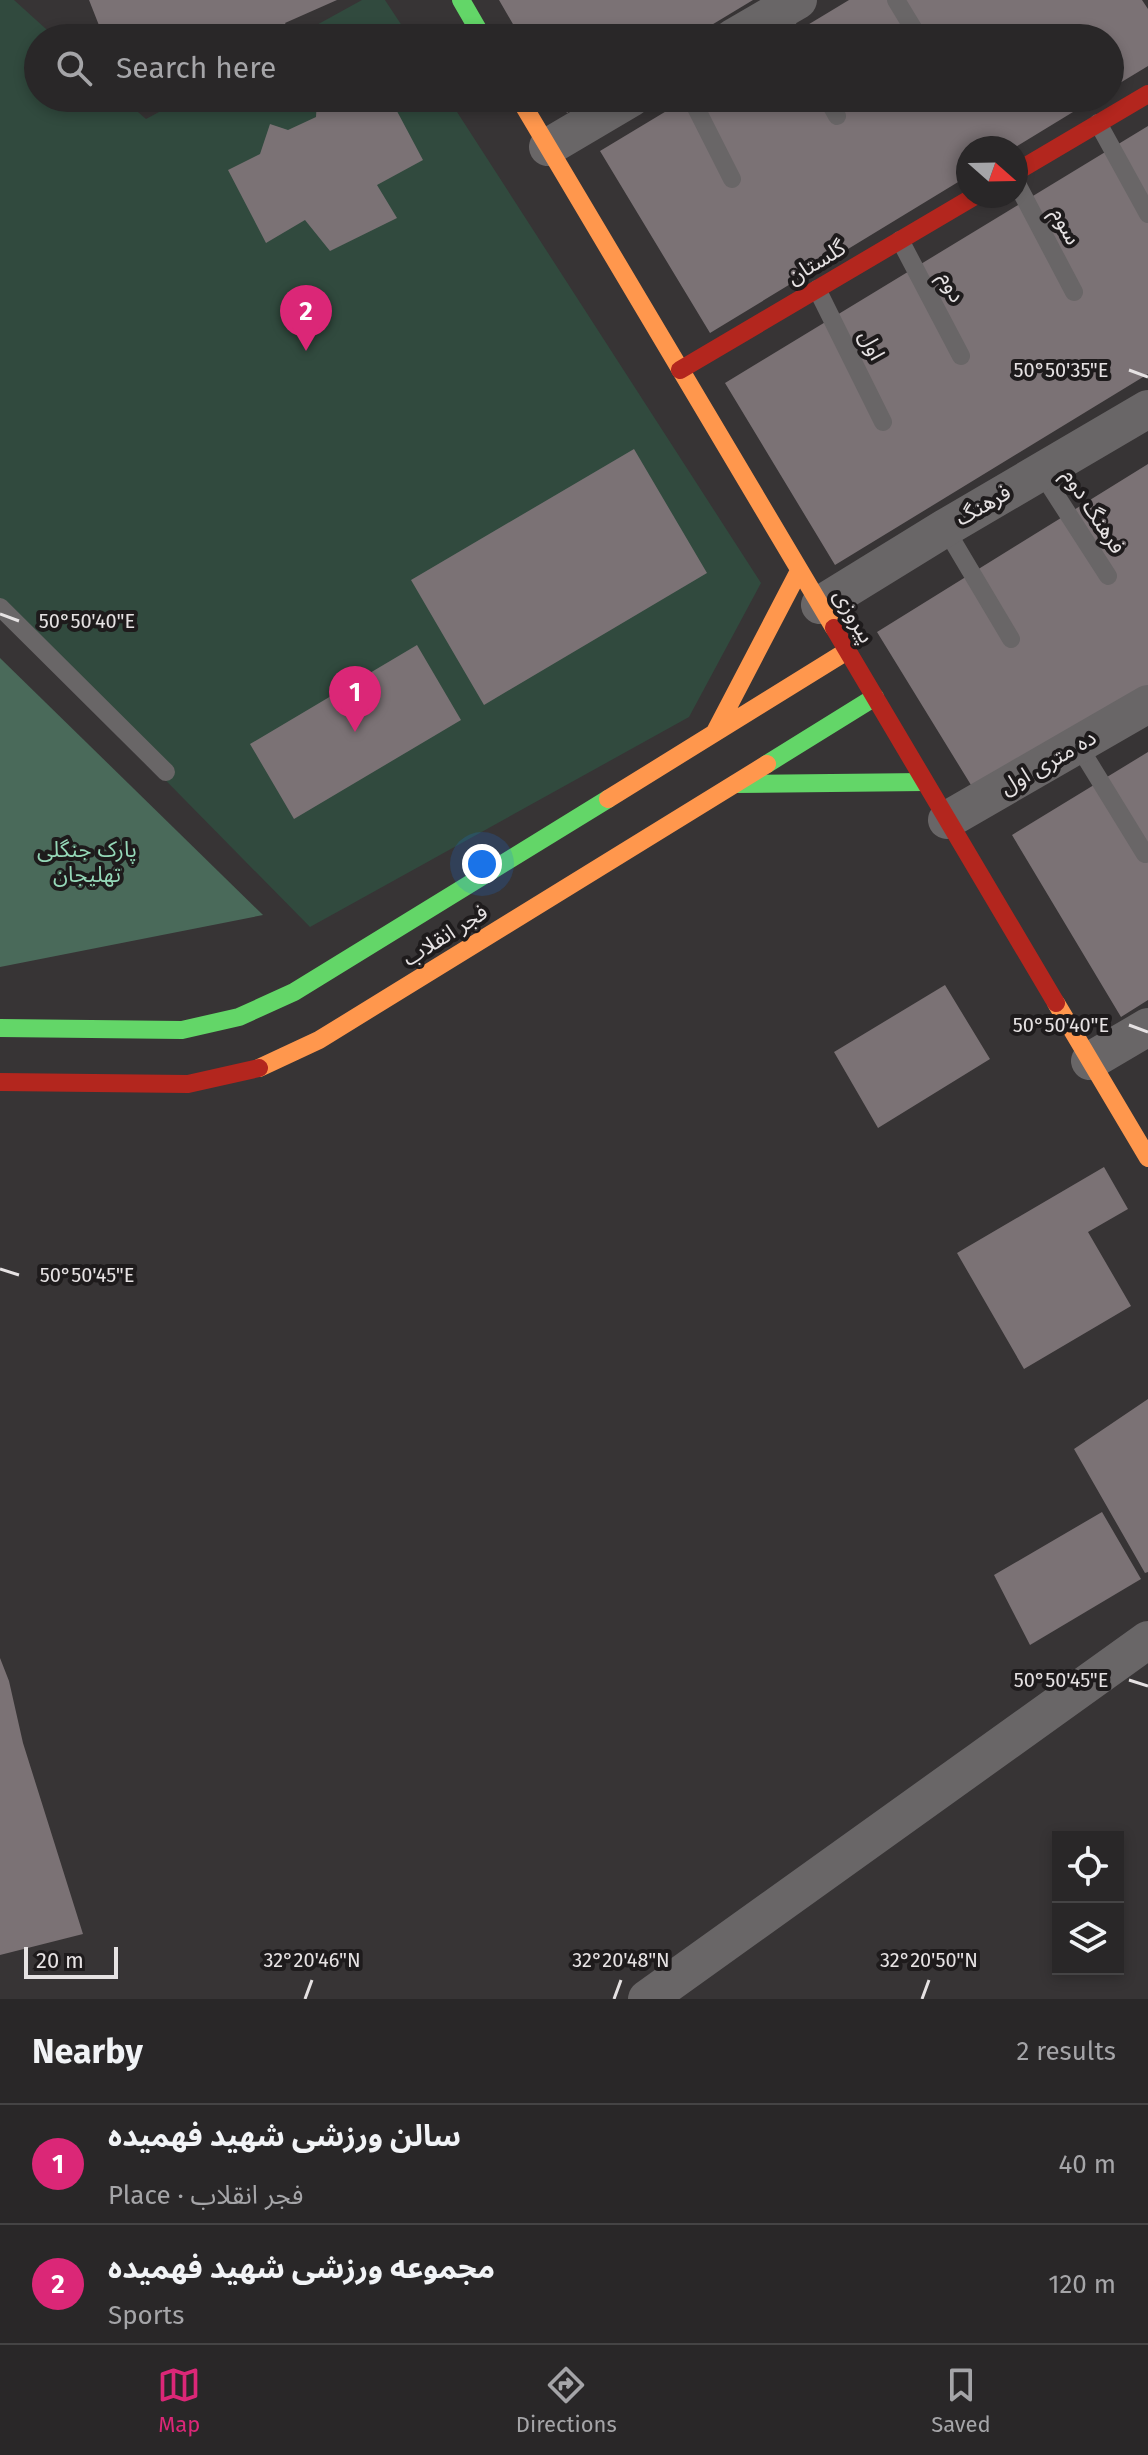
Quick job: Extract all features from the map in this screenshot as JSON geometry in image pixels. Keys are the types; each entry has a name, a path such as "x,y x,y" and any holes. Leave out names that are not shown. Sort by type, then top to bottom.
{"street":[{"path":"461,0 475,24"},
{"path":"769,24 790,16"},
{"path":"1124,108 1148,94"},
{"name":"پیروزی","path":"527,112 1148,1158"},
{"path":"548,147 607,112"},
{"path":"1028,165 1117,112"},
{"name":"گلستان","path":"680,370 956,207"},
{"name":"فرهنگ","path":"820,605 1041,472 1146,415"},
{"path":"715,733 799,571"},
{"name":"فجر انقلاب","path":"0,1028 182,1030 239,1017 294,992 847,651"},
{"name":"فجر انقلاب","path":"0,1082 188,1084 256,1069 331,1032 875,697"},
{"name":"ده متری اول","path":"947,820 1148,704"},
{"path":"736,784 924,782"},
{"path":"1090,1061 1148,1027"},
{"path":"647,1999 1148,1640"}],"lane":[{"path":"896,0 911,24"},
{"path":"698,112 732,179"},
{"path":"835,112 837,116"},
{"path":"1098,123 1148,214"},
{"name":"سوم","path":"1028,205 1074,292"},
{"name":"دوم","path":"900,240 961,356"},
{"name":"اول","path":"817,289 883,422"},
{"name":"فرهنگ دوم","path":"1041,472 1108,576"},
{"path":"945,528 1011,639"},
{"path":"0,607 166,772"},
{"path":"1078,745 1145,854"}],"green space":[{"path":"0,0 14,0 41,24 24,24 24,112 138,112 146,119 159,112 457,112 761,583 689,717 310,927 0,612"},
{"path":"362,0 385,0 401,24 318,24"},
{"name":"پارک جنگلی تهلیجان","path":"0,658 263,915 0,967"}],"building":[{"path":"89,0 337,0 286,24 98,24"},
{"path":"499,0 753,0 713,24 513,24"},
{"path":"849,0 1142,0 1148,9 1148,66 1124,81 1124,24 809,24"},
{"path":"316,112 397,112 423,160 377,185 397,218 330,251 305,220 266,243 228,170 260,154 270,124 288,130 316,117"},
{"path":"665,112 1073,112 1028,139 1028,136 956,136 956,183 710,333 600,151"},
{"path":"1148,126 1148,374 835,565 725,383 1013,208 1028,208 1028,199"},
{"path":"634,449 707,573 484,705 411,580"},
{"path":"1148,464 1148,694 979,798 877,632"},
{"path":"417,645 461,720 294,819 250,744"},
{"path":"1148,752 1148,1000 1121,1017 1012,835"},
{"path":"945,985 990,1059 878,1128 834,1052"},
{"path":"1104,1167 1128,1209 1088,1232 1131,1306 1024,1369 957,1253"},
{"path":"1148,1399 1148,1572 1145,1573 1074,1449"},
{"path":"1102,1512 1141,1579 1030,1645 994,1575"},
{"path":"0,1658 9,1681 23,1743 83,1934 0,1955"}],"traffic: fast":[{"path":"461,0 475,24"},
{"path":"767,764 875,697"},
{"path":"736,784 924,782"},
{"path":"0,1028 182,1030 239,1017 294,992 608,799"}],"traffic: slow":[{"path":"527,112 834,628"},
{"path":"715,732 799,571"},
{"path":"608,799 847,651"},
{"path":"259,1068 319,1040 767,764"},
{"path":"1056,1003 1148,1158"}],"traffic: jam":[{"path":"1124,108 1148,94"},
{"path":"1028,165 1118,112"},
{"path":"680,370 956,207"},
{"path":"834,628 1056,1003"},
{"path":"0,1082 188,1084 259,1068"}],"place":[{"name":"مجموعه ورزشی شهید فهمیده","path":"306,351"},
{"name":"سالن ورزشی شهید فهمیده","path":"355,732"}]}
